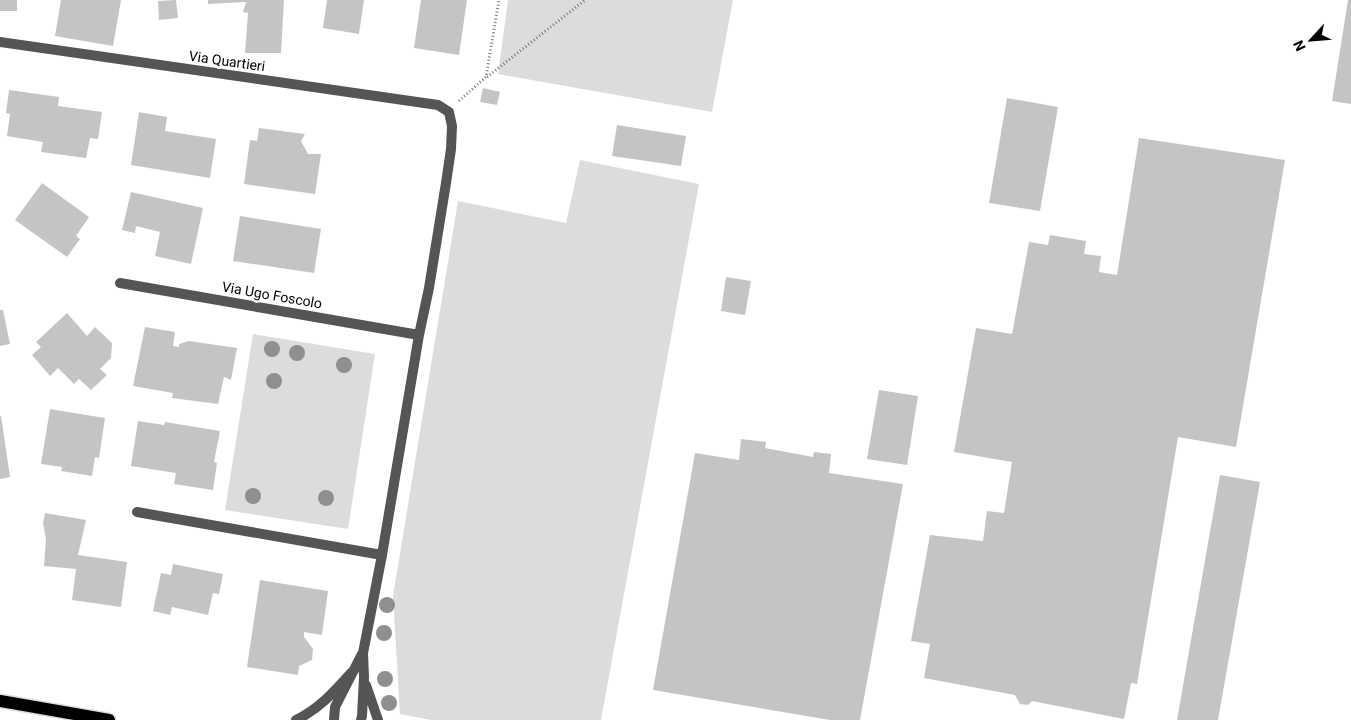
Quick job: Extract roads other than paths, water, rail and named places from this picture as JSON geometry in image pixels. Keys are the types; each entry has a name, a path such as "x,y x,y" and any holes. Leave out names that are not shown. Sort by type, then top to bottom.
{"main road":[{"path":"0,700 109,720"}],"street":[{"name":"Via Quartieri","path":"0,42 438,105 449,112 452,126 451,149 429,288 419,335"},
{"name":"Via Ugo Foscolo","path":"120,283 419,335"},
{"path":"361,720 364,677 363,653 382,555 419,335"},
{"path":"137,512 382,555"},
{"path":"334,720 335,707 363,653"},
{"path":"296,720 306,715 330,696 352,672"},
{"path":"364,677 378,720"}]}
